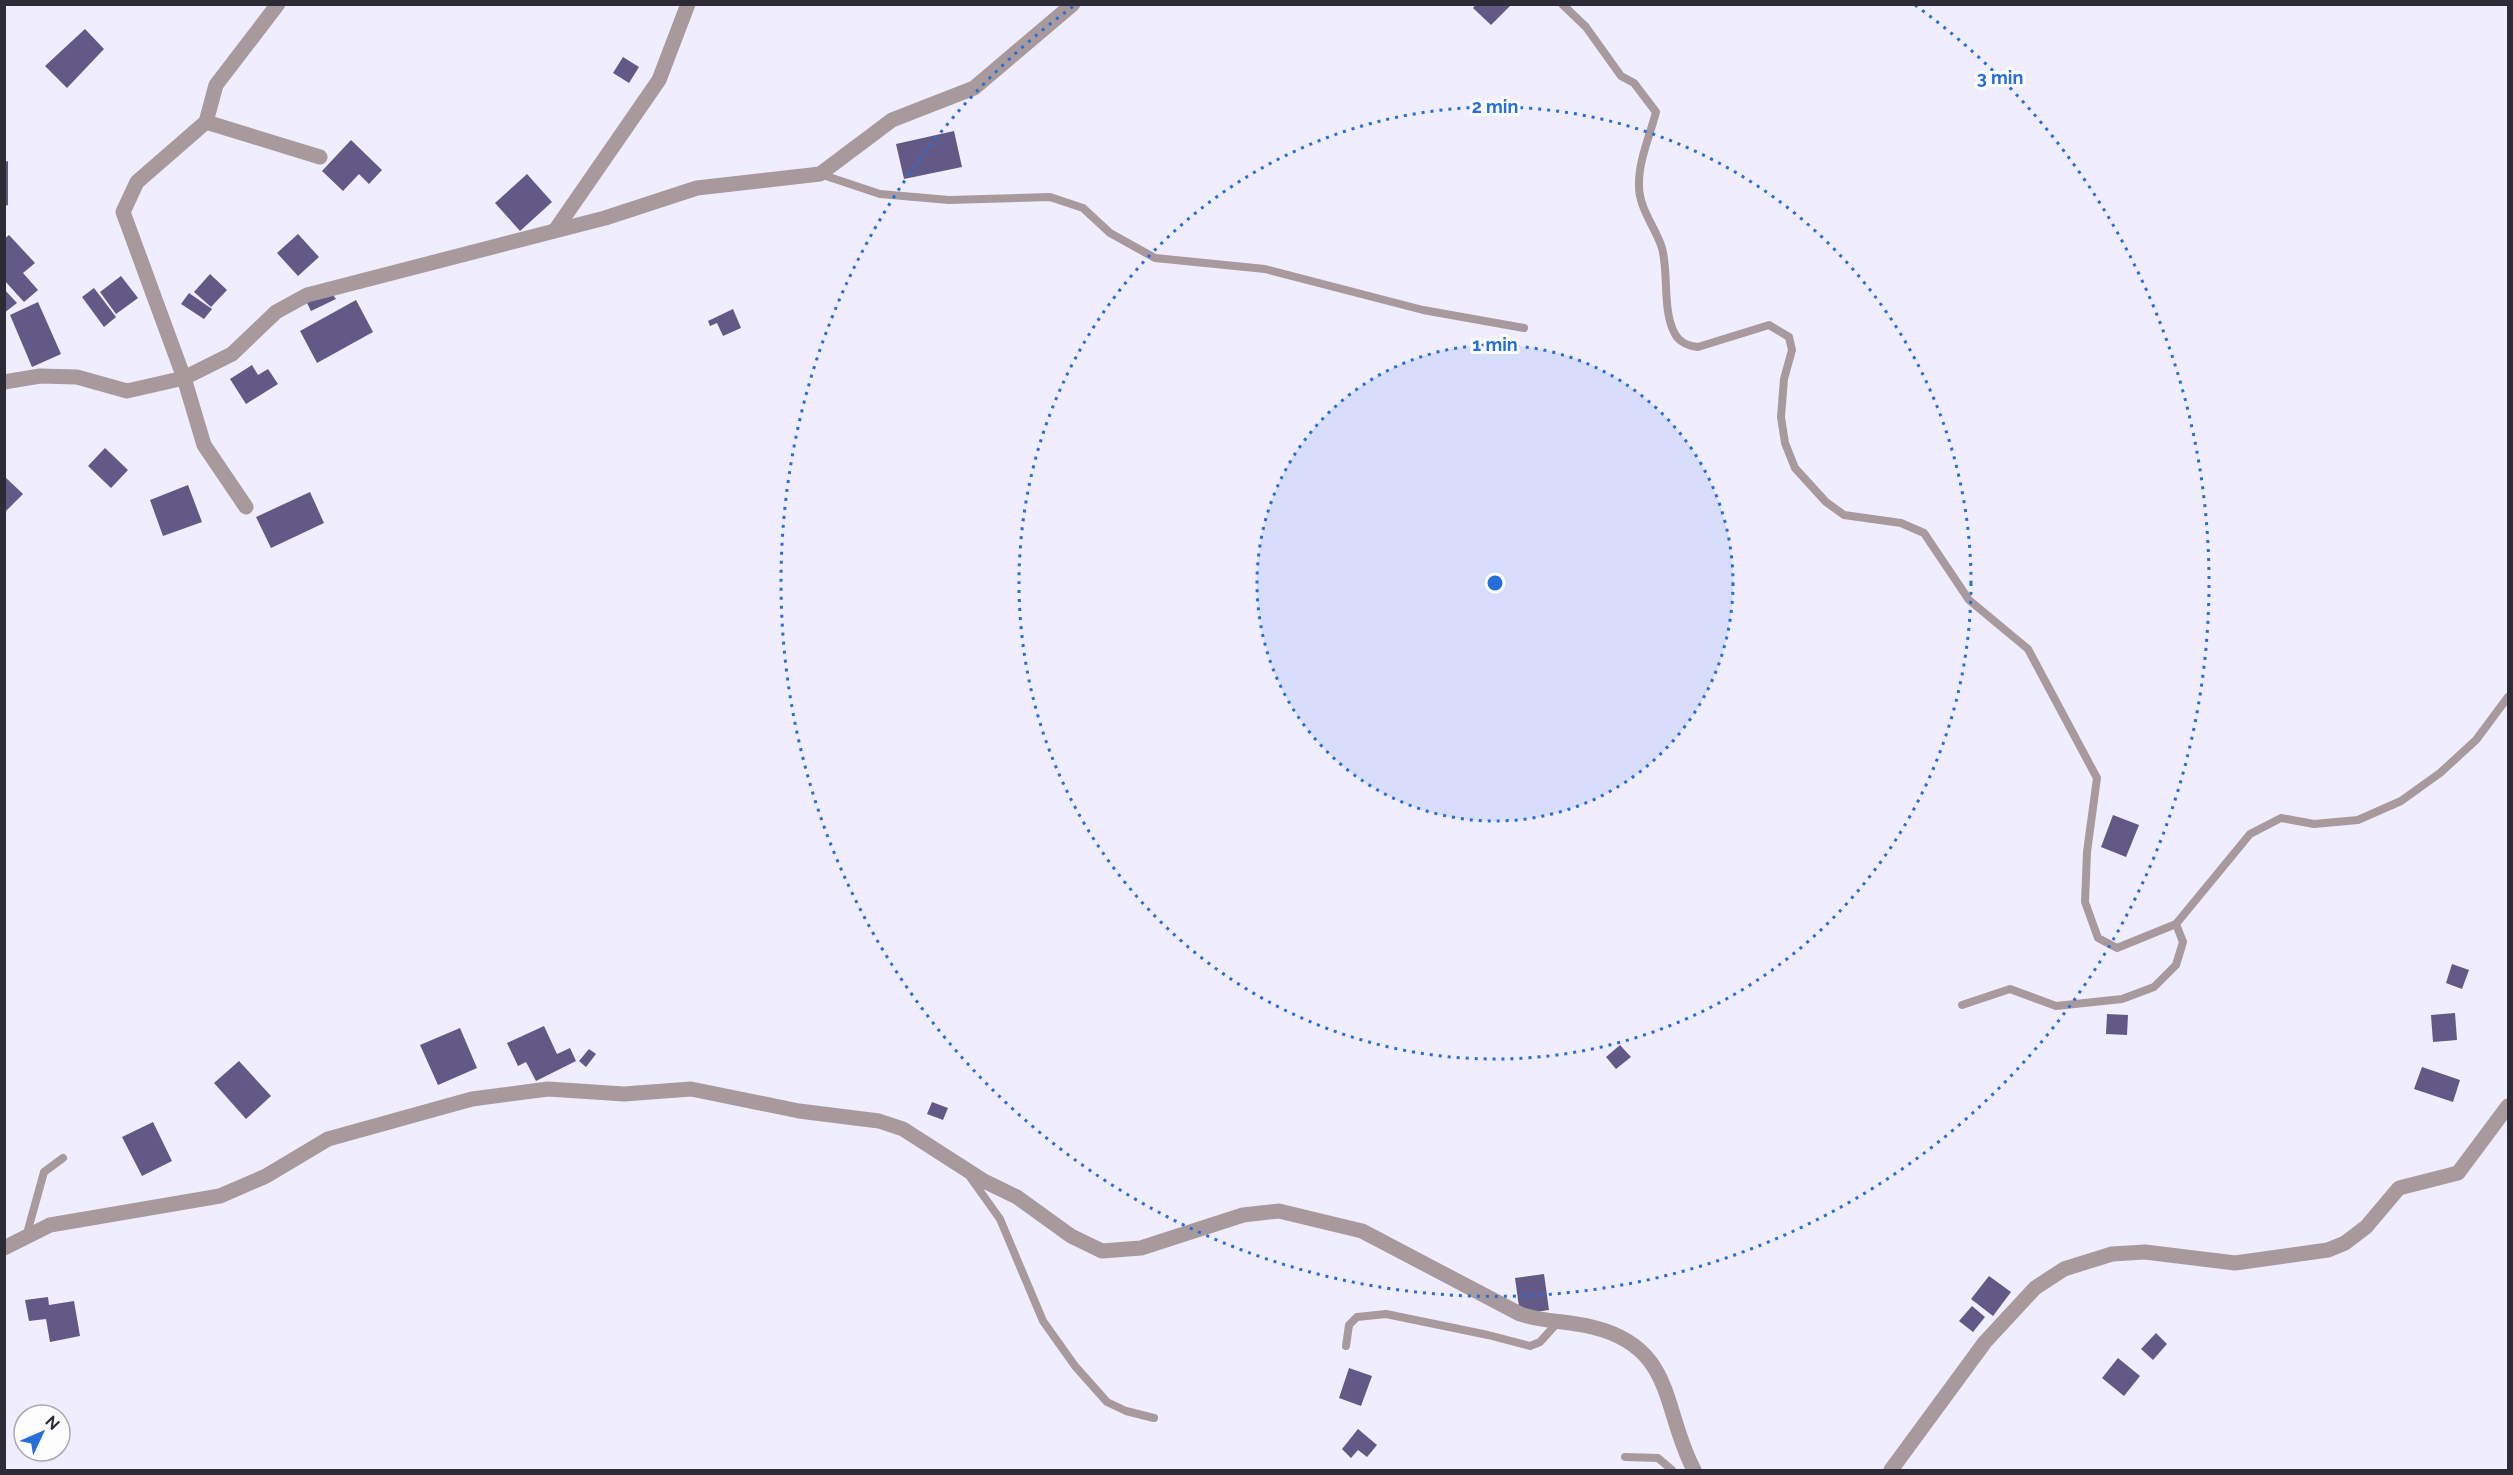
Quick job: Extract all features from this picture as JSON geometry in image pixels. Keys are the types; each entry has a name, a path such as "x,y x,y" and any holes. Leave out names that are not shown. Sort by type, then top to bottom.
{"street":[{"path":"246,507 204,445 184,378 123,212 137,183 206,122 216,85 278,4"},
{"path":"556,229 659,80 688,4"},
{"path":"4,382 40,376 77,377 127,391 184,378 232,354 276,312 307,295 605,218 696,188 820,174 892,120 974,88 1073,4"},
{"path":"206,122 320,157"},
{"path":"4,1248 50,1225 220,1196 266,1176 327,1139 472,1099 548,1089 624,1094 691,1089 799,1111 879,1121 903,1130 965,1169 1017,1197 1071,1236 1102,1251 1141,1248 1243,1215 1279,1211 1362,1231 1520,1314 1593,1327 1638,1347 1663,1379 1694,1470"},
{"path":"1891,1470 1984,1342 2035,1288 2064,1269 2112,1254 2145,1252 2235,1263 2328,1250 2345,1243 2366,1227 2399,1188 2458,1173 2508,1106"}],"lane":[{"path":"1562,4 1586,27 1621,76 1634,83 1656,112 1640,170 1639,186 1644,210 1661,247 1668,279 1668,314 1675,335 1689,346 1698,347 1768,325 1789,337 1792,350 1784,379 1781,417 1785,443 1795,468 1826,502 1844,515 1901,523 1924,533 1969,600 2028,649 2097,778 2086,852 2085,902 2098,938 2116,948 2176,924 2250,834 2281,818 2314,824 2358,820 2400,801 2440,773 2476,740 2508,697"},
{"path":"820,174 880,194 949,200 1050,197 1083,208 1110,233 1155,258 1265,269 1423,310 1524,328"},
{"path":"1962,1005 2010,989 2056,1006 2121,999 2154,987 2176,965 2183,942 2176,924"},
{"path":"26,1237 44,1172 63,1158"},
{"path":"965,1169 1000,1219 1043,1321 1075,1366 1107,1402 1126,1411 1154,1418"},
{"path":"1346,1346 1349,1325 1356,1317 1386,1314 1488,1335 1530,1347 1540,1342 1558,1322"},
{"path":"1625,1457 1658,1458 1672,1470"}],"building":[{"path":"1476,4 1512,4 1491,25 1473,8"},
{"path":"85,29 104,49 67,88 45,66"},
{"path":"623,57 639,67 629,83 613,73"},
{"path":"954,131 962,167 904,179 896,144"},
{"path":"351,140 382,170 369,184 359,174 343,191 322,171"},
{"path":"8,161 8,205 5,206 5,162"},
{"path":"527,174 552,202 520,231 495,203"},
{"path":"298,234 319,257 298,276 277,253"},
{"path":"9,235 35,263 23,273 38,290 24,302 4,280 4,239"},
{"path":"210,274 227,290 211,307 194,292"},
{"path":"121,276 138,298 116,314 100,292"},
{"path":"94,288 116,317 104,327 82,297"},
{"path":"4,289 17,303 4,313"},
{"path":"330,291 336,299 311,311 305,299"},
{"path":"189,293 212,309 204,319 181,304"},
{"path":"356,300 373,332 317,363 300,331"},
{"path":"38,302 61,354 32,367 10,315"},
{"path":"733,309 741,328 723,336 717,323 710,326 708,321"},
{"path":"252,365 258,375 268,369 278,384 246,404 230,379"},
{"path":"105,448 128,470 111,488 88,466"},
{"path":"4,476 23,494 4,513"},
{"path":"188,485 202,522 163,536 150,500"},
{"path":"310,492 324,523 271,548 256,517"},
{"path":"2113,815 2139,825 2126,857 2101,847"},
{"path":"2452,964 2469,970 2462,989 2446,983"},
{"path":"2455,1013 2457,1040 2433,1042 2431,1015"},
{"path":"2107,1014 2128,1015 2127,1035 2106,1034"},
{"path":"544,1026 557,1054 570,1048 576,1061 536,1081 526,1062 518,1066 507,1043"},
{"path":"460,1028 477,1068 438,1085 420,1045"},
{"path":"1620,1045 1631,1057 1616,1069 1606,1057"},
{"path":"589,1049 596,1054 586,1067 579,1061"},
{"path":"239,1061 271,1096 246,1119 214,1083"},
{"path":"2422,1067 2460,1080 2453,1102 2414,1089"},
{"path":"932,1102 948,1108 943,1120 927,1114"},
{"path":"153,1122 172,1161 142,1176 122,1137"},
{"path":"1544,1274 1549,1310 1520,1314 1515,1278"},
{"path":"1989,1276 2011,1292 1993,1316 1971,1299"},
{"path":"48,1297 49,1305 74,1301 80,1336 50,1342 46,1319 29,1321 25,1300"},
{"path":"1972,1306 1985,1317 1973,1332 1959,1321"},
{"path":"2156,1333 2167,1344 2153,1360 2141,1349"},
{"path":"2118,1358 2140,1376 2124,1396 2102,1378"},
{"path":"1349,1368 1372,1376 1361,1406 1339,1398"},
{"path":"1358,1429 1377,1445 1367,1457 1358,1450 1351,1458 1342,1449"}]}
